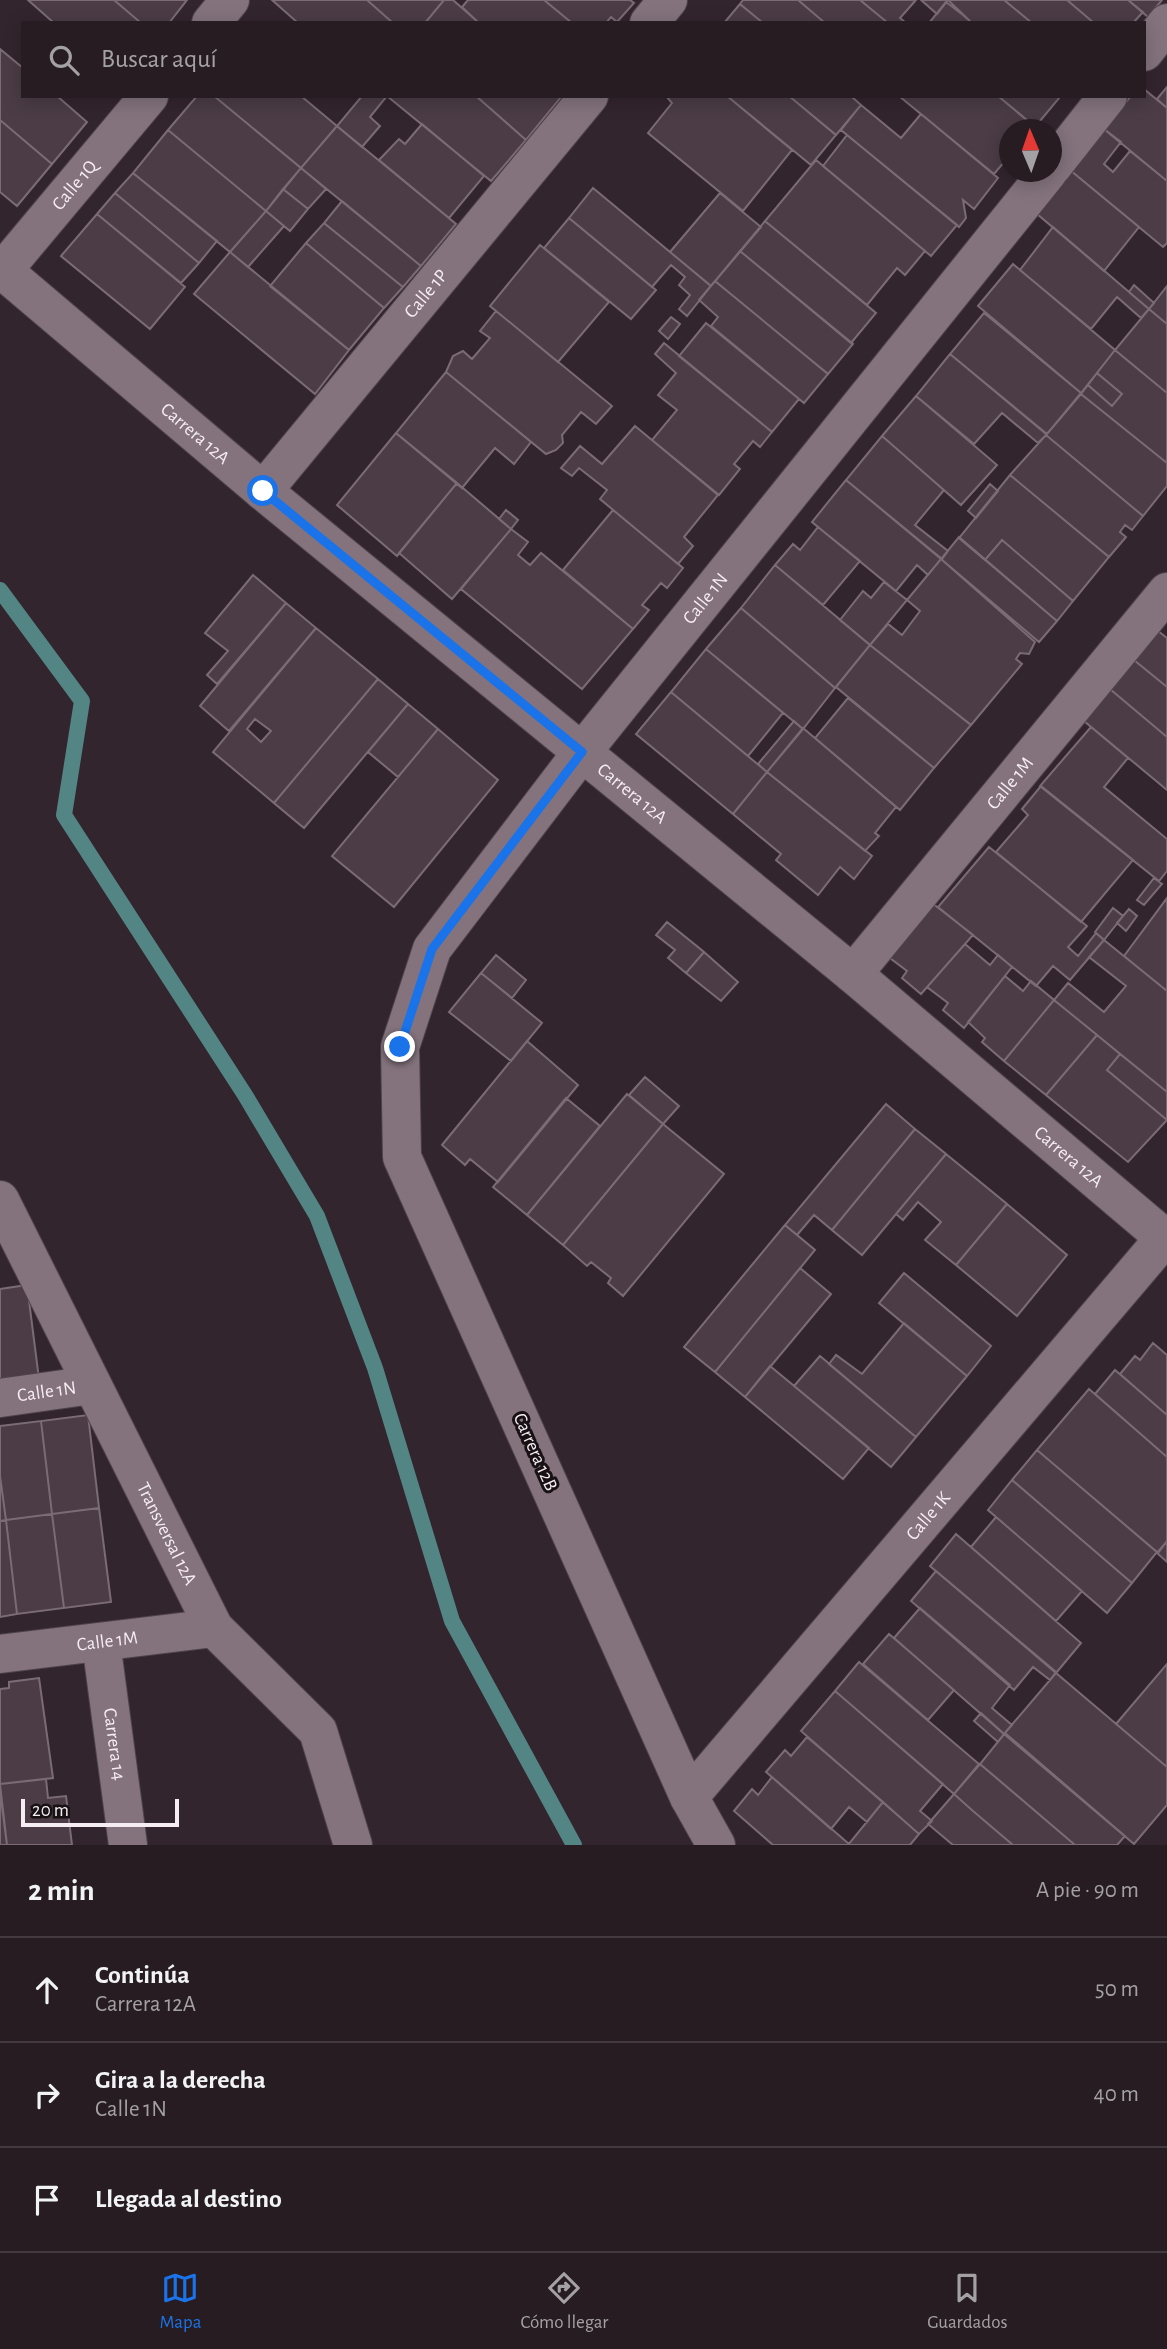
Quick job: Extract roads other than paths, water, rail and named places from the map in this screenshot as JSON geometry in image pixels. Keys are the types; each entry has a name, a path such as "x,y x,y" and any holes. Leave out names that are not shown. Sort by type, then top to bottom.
{"street":[{"path":"213,21 230,0"},
{"path":"651,21 668,0"},
{"path":"1146,49 1167,23"},
{"name":"Calle 1Q","path":"1,271 147,98"},
{"name":"Calle 1P","path":"263,491 587,98"},
{"path":"1062,154 1106,98"},
{"name":"Calle 1N","path":"400,1047 432,949 582,752 1040,182"},
{"name":"Carrera 12A","path":"1,271 263,491 853,974 1166,1238"},
{"name":"Calle 1M","path":"853,974 1167,592"},
{"name":"Carrera 12B","path":"400,1047 402,1157 689,1797 716,1845"},
{"name":"Transversal 12A","path":"0,1200 214,1628 318,1731 353,1845"},
{"name":"Calle 1K","path":"689,1797 1166,1238"},
{"name":"Calle 1N","path":"0,1398 92,1385"},
{"name":"Calle 1M","path":"0,1654 214,1628"},
{"name":"Carrera 14","path":"101,1642 128,1845"}],"waterway":[{"path":"0,590 82,701 64,815 245,1095 317,1216 375,1368 452,1621 574,1845"}]}
